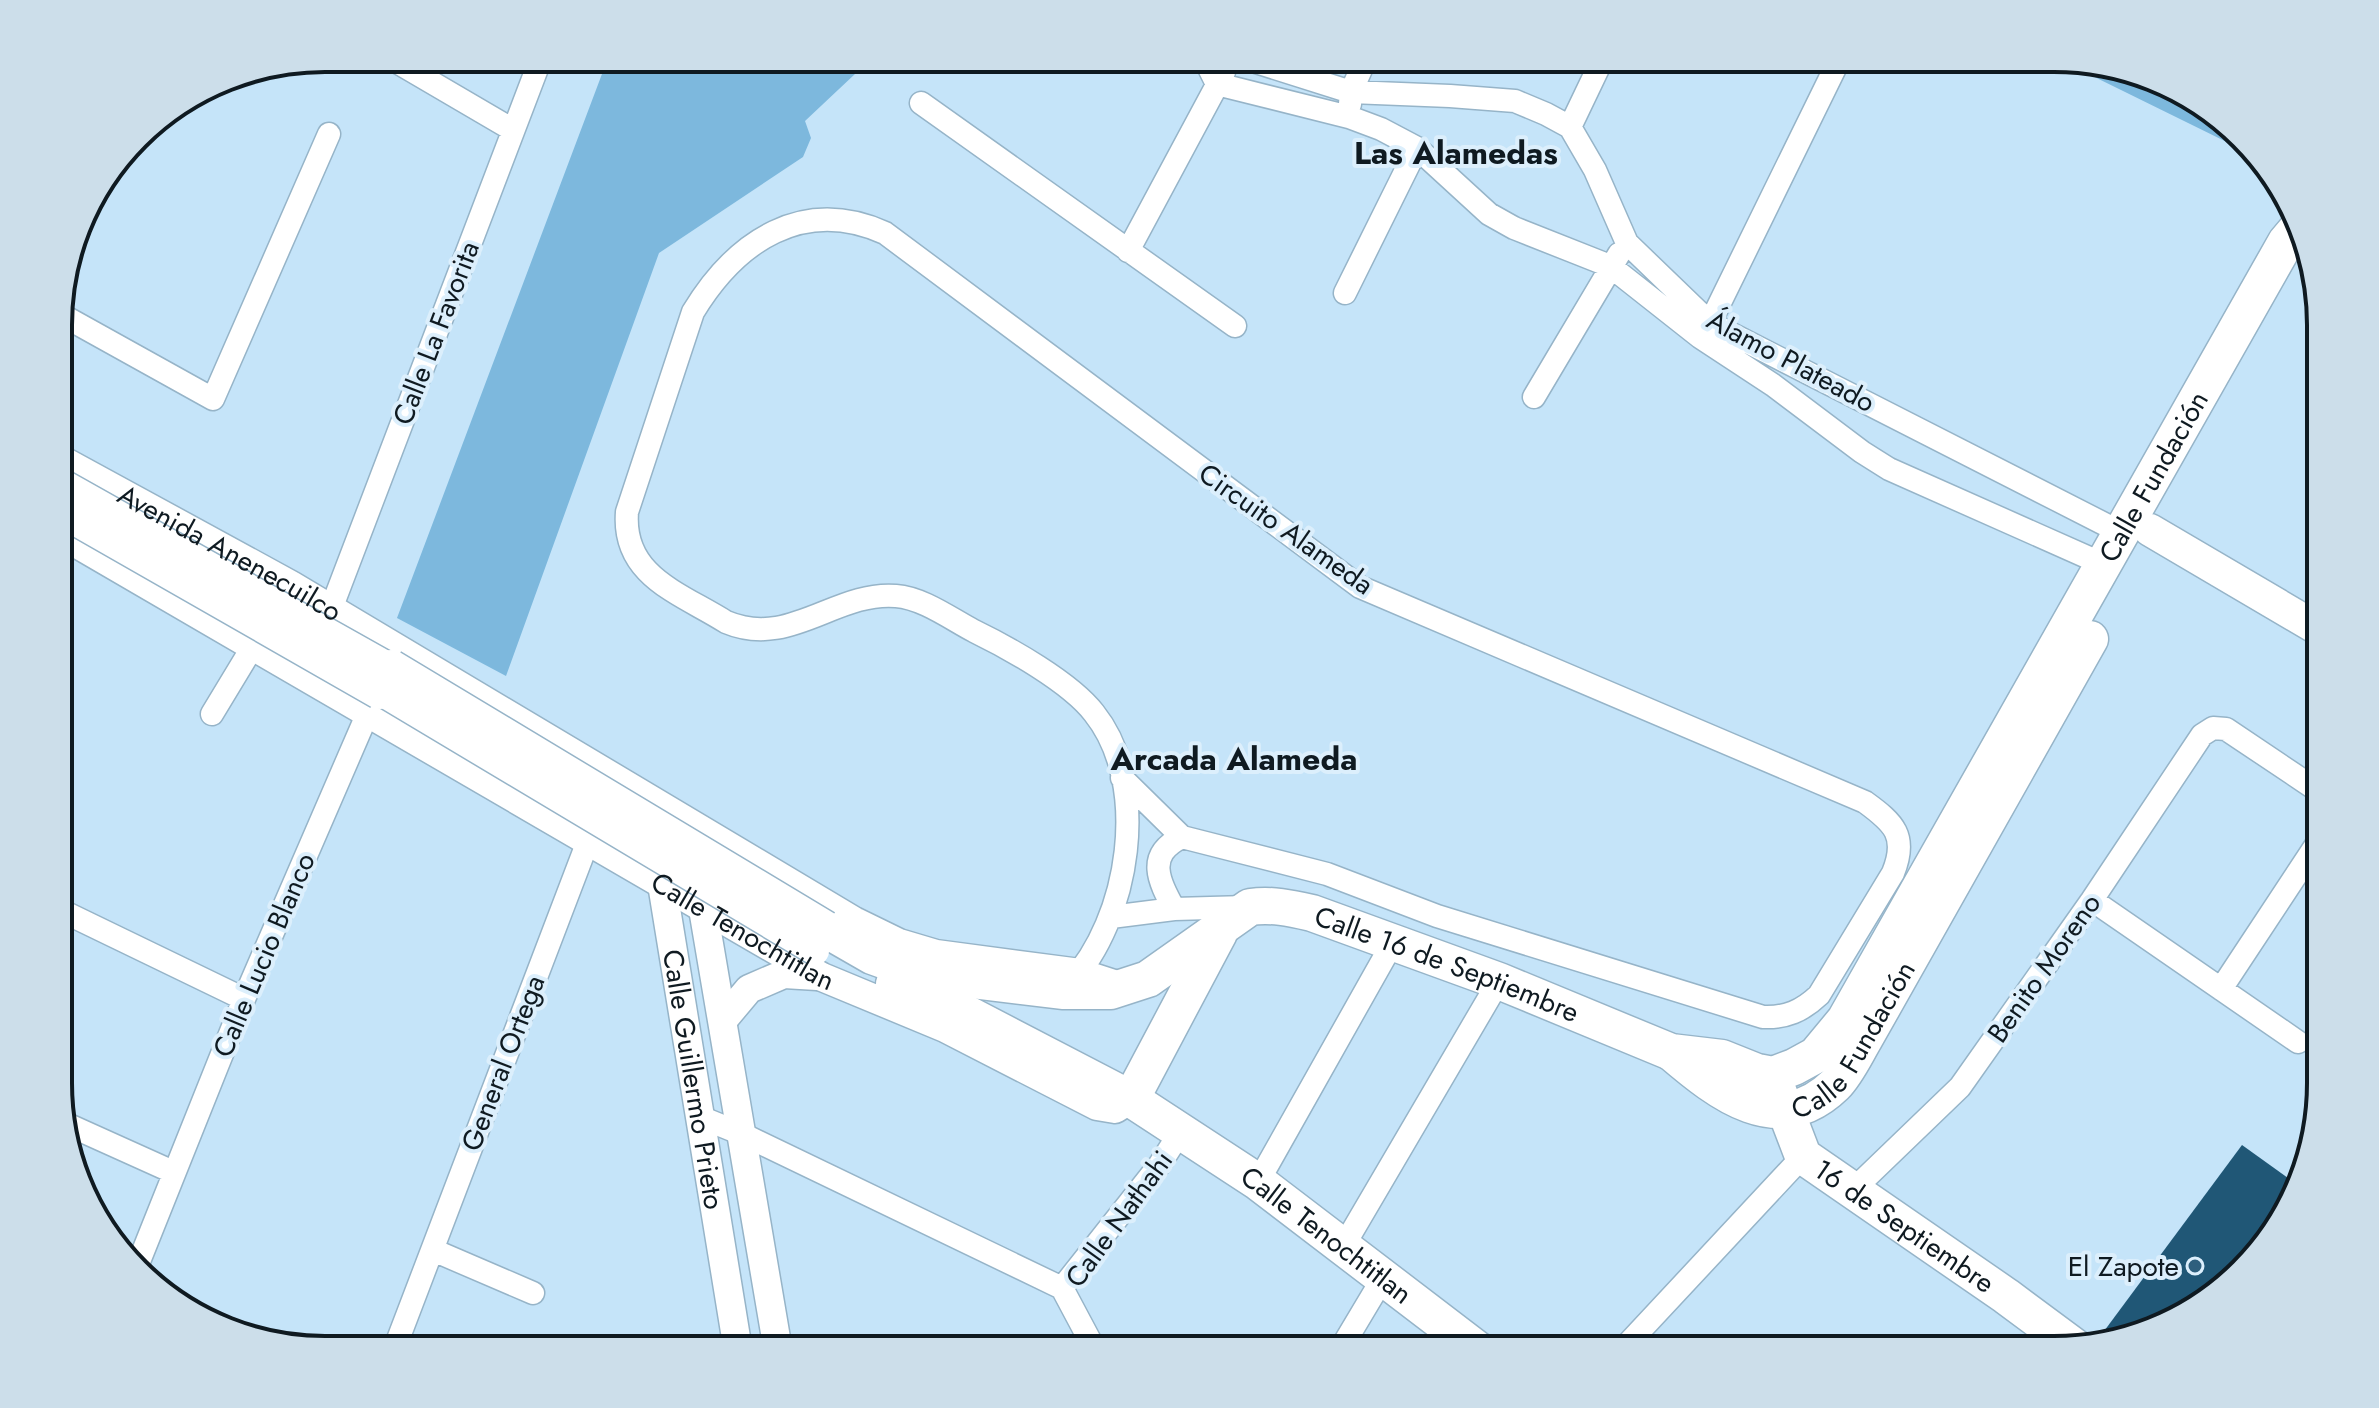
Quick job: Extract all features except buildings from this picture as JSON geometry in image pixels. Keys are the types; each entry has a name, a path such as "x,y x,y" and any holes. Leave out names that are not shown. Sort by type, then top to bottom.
{"main road":[{"name":"Calle Fundación","path":"1671,1052 1710,1085 1752,1105 1785,1112 1812,1103 1837,1084 2059,696 2124,546 2187,419 2291,236"},
{"name":"Calle Fundación","path":"1671,1052 1722,1058 1773,1075 1816,1055 1845,1020 2124,546 2298,261"},
{"name":"Avenida Anenecuilco","path":"72,514 384,680"},
{"path":"2124,546 2306,624"},
{"name":"Calle Tenochtitlan","path":"384,680 821,952 956,1008 1131,1099 1258,1182 1459,1335"},
{"name":"Calle 16 de Septiembre","path":"1236,918 1268,904 1285,906 1499,981 1671,1052"},
{"path":"821,952 872,956 922,974 1071,982 1111,991 1137,984 1236,918"},
{"path":"1131,1099 1168,1029 1236,918"},
{"name":"16 de Septiembre","path":"1773,1075 1803,1156 2059,1335"}],"street":[{"path":"414,72 513,130"},
{"name":"Calle La Favorita","path":"331,609 536,72"},
{"path":"1211,72 1217,84"},
{"path":"1128,251 1223,72"},
{"path":"1288,72 1351,92 1515,101 1570,127 1596,72"},
{"path":"1349,117 1351,92 1360,72"},
{"path":"1705,330 1833,72"},
{"name":"Álamo Plateado","path":"1217,84 1349,117 1417,148 1489,214 1514,228 1610,266 1705,330 1773,385 1889,469 2124,546"},
{"path":"921,103 1235,326"},
{"name":"Álamo Plateado","path":"1570,127 1595,170 1627,243 1705,330 2124,546"},
{"path":"72,321 213,399 329,134"},
{"path":"1345,293 1417,148"},
{"name":"Circuito Alameda","path":"1071,982 1111,917 1126,857 1128,823 1122,778 1112,743 1096,715 1082,699 990,639 898,596 866,600 786,628 764,631 742,629 661,582 641,568 631,553 625,531 627,512 693,312 719,275 736,258 762,239 808,219 843,219 866,224 885,233 1360,587 1865,802 1895,828 1900,844 1899,858 1830,979 1808,1006 1780,1018 1744,1013 1437,916 1327,874 1182,837 1122,778"},
{"path":"1534,397 1610,266 1627,243"},
{"name":"Avenida Anenecuilco","path":"72,466 331,609 384,680"},
{"name":"Avenida Anenecuilco","path":"72,489 384,680"},
{"path":"72,541 253,645 384,680 613,776 854,921 899,943 1071,982"},
{"path":"212,714 291,585"},
{"name":"Calle Tenochtitlan","path":"384,680 588,840 701,908 821,952"},
{"name":"Calle Lucio Blanco","path":"141,1256 244,999 384,680"},
{"name":"Benito Moreno","path":"1853,1190 1960,1087 2092,900 2202,735 2213,728 2226,729 2306,783"},
{"name":"General Ortega","path":"399,1336 613,776"},
{"name":"Calle Guillermo Prieto","path":"665,807 662,884 736,1336"},
{"name":"Calle Guillermo Prieto","path":"702,828 701,908 723,1020 776,1336"},
{"path":"1174,909 1159,882 1158,864 1167,847 1182,837"},
{"path":"2221,989 2306,860"},
{"path":"2092,900 2298,1042"},
{"path":"1111,917 1174,909 1236,918"},
{"path":"72,916 244,999"},
{"path":"1258,1182 1392,944"},
{"path":"723,1020 749,989 784,974 821,952"},
{"path":"1343,1247 1499,981"},
{"path":"1137,984 1163,1002 1168,1029"},
{"path":"700,1117 742,1134 1062,1288"},
{"path":"76,1128 173,1172"},
{"name":"Calle Nathahi","path":"1087,1336 1062,1288 1160,1164 1181,1131"},
{"name":"Calle Fundación","path":"1636,1335 1803,1156"},
{"path":"433,1250 533,1293"},
{"path":"1349,1335 1383,1278"}],"shaded area":[{"path":"603,72 857,72 805,121 811,138 803,157 659,253 506,676 397,618"},
{"path":"2090,75 2151,91 2181,106 2231,144"}],"place":[{"name":"El Zapote","path":"2195,1266"}],"district":[{"name":"Las Alamedas","path":"1456,153"},
{"name":"Arcada Alameda","path":"1234,759"}]}
